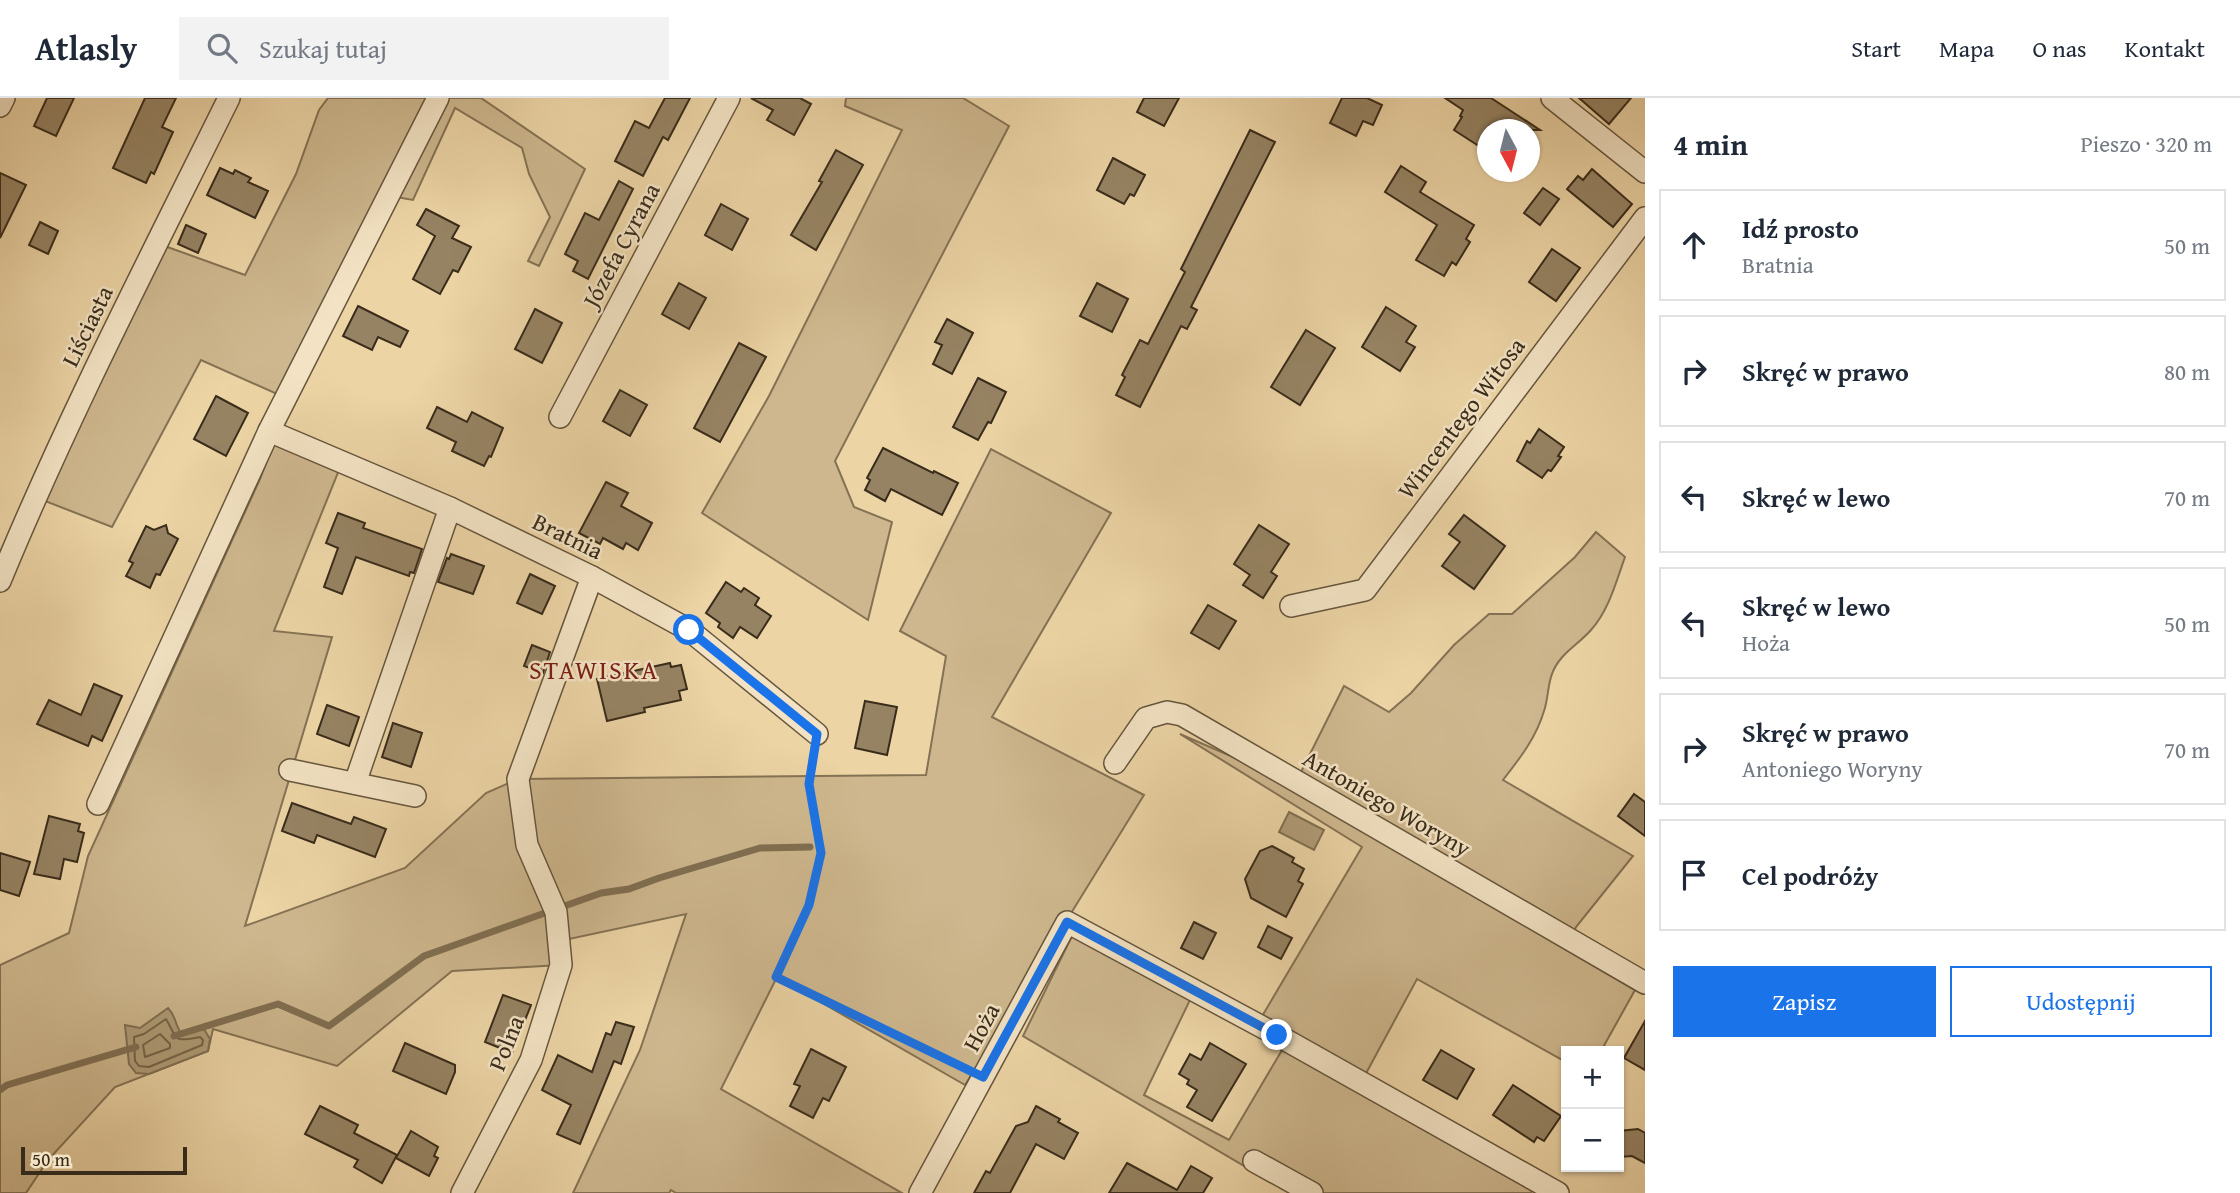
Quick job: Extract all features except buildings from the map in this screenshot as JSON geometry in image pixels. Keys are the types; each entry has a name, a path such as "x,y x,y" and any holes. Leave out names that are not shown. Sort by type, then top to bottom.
{"street":[{"path":"0,106 4,98"},
{"name":"Liściasta","path":"0,581 81,398 229,98"},
{"path":"98,804 269,431 438,98"},
{"name":"Józefa Cyrana","path":"560,416 729,98"},
{"path":"1552,98 1645,172"},
{"name":"Wincentego Witosa","path":"1291,606 1365,590 1645,218"},
{"name":"Bratnia","path":"269,431 450,508 592,577 689,630 817,734"},
{"path":"355,783 450,508"},
{"name":"Polna","path":"463,1193 531,1060 561,965 554,908 527,845 518,779 592,577"},
{"name":"Antoniego Woryny","path":"1115,763 1146,718 1167,712 1182,715 1645,983"},
{"path":"290,770 415,796"},
{"name":"Hoża","path":"920,1193 1067,922 1277,1035 1558,1193"},
{"path":"1254,1161 1312,1193"}],"path":[{"path":"817,734 809,784 821,853 809,905 776,977 983,1077"}],"shaded area":[{"path":"328,98 426,98 277,394 201,360 112,527 45,501 162,245 245,275 296,174 319,110"},
{"path":"447,98 481,98 585,169 539,266 528,261 550,217 529,174 522,148 455,108 413,200 396,197"},
{"path":"846,98 963,98 1009,126 835,461 854,507 892,522 868,620 702,513 769,396 902,130 845,106"},
{"path":"275,440 339,470 274,631 332,637 245,926 405,868 486,793 518,779 926,775 946,656 900,631 991,449 1111,513 992,717 1144,795 965,1085 777,977 721,1089 902,1193 676,1193 671,1190 669,1193 573,1193 640,1050 686,914 564,940 561,965 452,971 337,1066 213,1029 208,1051 115,1087 48,1160 26,1193 0,1193 0,965 69,933 88,856 260,479"},
{"path":"1596,532 1625,557 1607,605 1597,622 1555,667 1537,730 1503,780 1633,856 1576,927 1567,950 1635,990 1604,1046 1561,1046 1561,1059 1417,979 1364,1077 1261,1018 1362,847 1180,734 1295,784 1344,686 1389,712 1411,693 1454,645 1489,614 1512,614 1575,557"},
{"path":"1072,936 1190,1000 1144,1095 1229,1140 1282,1050 1532,1190 1531,1193 1290,1193 1023,1036"}],"water":[{"path":"1289,812 1324,830 1314,850 1279,832"},
{"path":"168,1008 181,1033 204,1029 210,1039 208,1051 149,1074 136,1073 129,1064 125,1025 140,1028"}],"waterway":[{"path":"174,1036 278,1004 329,1026 424,956 601,893 629,889 760,848 810,847"},
{"path":"0,1090 7,1085 136,1047"}],"district":[{"name":"STAWISKA","path":"594,669"}],"route":[{"path":"689,630 817,734 809,784 821,853 809,905 776,977 983,1077 1067,922 1277,1035"}]}
